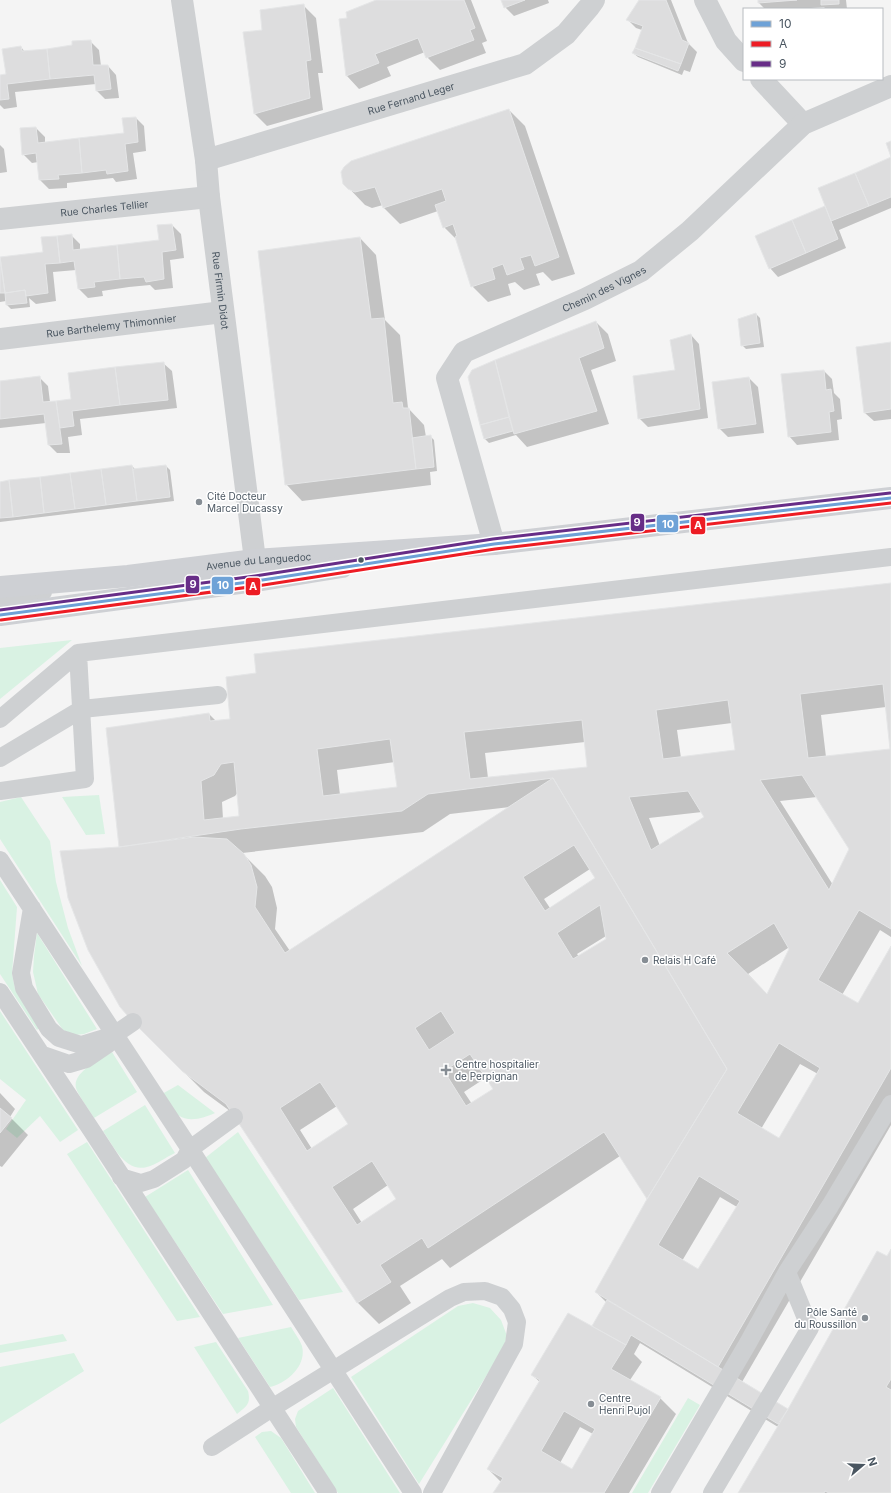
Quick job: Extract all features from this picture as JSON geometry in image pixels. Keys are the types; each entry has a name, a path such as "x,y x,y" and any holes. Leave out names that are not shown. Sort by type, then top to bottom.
{"main road":[{"name":"Avenue du Languedoc","path":"0,587 128,576 256,570 891,498"},
{"name":"Avenue du Languedoc","path":"0,615 256,570"}],"street":[{"name":"Rue Firmin Didot","path":"182,0 206,160 223,312 256,570"},
{"name":"Rue Fernand Leger","path":"206,160 525,64 566,34 594,0"},
{"path":"705,0 726,41 743,60"},
{"path":"762,80 803,124"},
{"name":"Chemin des Vignes","path":"494,544 447,378 464,352 585,300 641,271 690,231 803,124 891,86"},
{"name":"Rue Charles Tellier","path":"0,219 209,196"},
{"name":"Rue Barthelemy Thimonnier","path":"0,339 223,312"}],"lane":[{"path":"0,719 78,653 891,557"},
{"path":"0,600 128,576"},
{"path":"0,791 85,779 78,653"},
{"path":"0,758 82,709 218,695"},
{"path":"0,860 190,1149 413,1493"},
{"path":"32,908 21,973 24,988 49,1029 60,1038 81,1045 114,1035 133,1022"},
{"path":"0,992 43,1055 328,1493"},
{"path":"43,1055 68,1064 86,1059 108,1044 114,1035"},
{"path":"660,1493 748,1343 787,1272 830,1206 891,1104"},
{"path":"121,1177 141,1183 154,1179 184,1160 190,1149 234,1117"},
{"path":"712,1493 810,1328 787,1272"},
{"path":"212,1447 332,1370 450,1298 464,1292 485,1291 502,1297 512,1309 517,1322 514,1344 432,1493"}],"green space":[{"path":"72,640 0,699 0,648"},
{"path":"99,795 105,834 86,835 62,797"},
{"path":"21,797 50,841 56,882 68,928 82,966 0,839 0,802"},
{"path":"0,880 17,907 12,974 15,989 39,1028 37,1030 0,974"},
{"path":"37,933 97,1029 84,1034 75,1035 63,1030 38,994 33,972"},
{"path":"0,1011 78,1130 60,1142 40,1116 17,1138 6,1129 26,1100 0,1079"},
{"path":"112,1052 137,1092 94,1118 77,1091 76,1082 83,1071"},
{"path":"178,1085 215,1113 196,1119 187,1119 178,1115 162,1094"},
{"path":"145,1105 175,1153 150,1166 139,1168 132,1166 120,1156 103,1131"},
{"path":"238,1132 343,1292 299,1300 205,1158"},
{"path":"87,1142 200,1317 177,1321 67,1154"},
{"path":"188,1170 273,1305 223,1314 145,1197"},
{"path":"473,1303 490,1308 501,1320 507,1336 503,1349 419,1484 351,1377 458,1306"},
{"path":"291,1327 302,1346 302,1360 299,1367 289,1378 270,1387 238,1338"},
{"path":"63,1334 67,1341 0,1353 0,1345"},
{"path":"216,1342 248,1391 248,1402 237,1414 194,1347"},
{"path":"74,1353 84,1371 0,1424 0,1367"},
{"path":"333,1388 400,1493 338,1493 296,1427 295,1419 298,1411"},
{"path":"688,1398 700,1405 648,1493 632,1493"},
{"path":"271,1431 281,1438 315,1493 291,1493 255,1437 262,1432"}],"building":[{"path":"376,0 464,0 475,28 470,30 474,40 426,58 418,38 375,54 379,63 346,76 339,19 347,18 346,12"},
{"path":"501,0 525,0 504,8"},
{"path":"639,0 666,0 682,40 689,43 681,64 635,48 643,26 626,20"},
{"path":"758,0 797,0 758,3"},
{"path":"821,0 839,0 839,4 821,5"},
{"path":"304,4 311,60 306,61 310,98 254,114 243,32 262,30 260,10"},
{"path":"91,40 93,65 108,65 111,89 96,91 94,75 50,79 47,49 72,45 72,41"},
{"path":"21,46 22,51 47,49 50,79 7,84 9,99 0,100 0,75 6,74 2,49"},
{"path":"635,48 681,64 678,71 632,53"},
{"path":"509,109 559,257 535,266 531,255 520,258 524,269 507,275 503,264 492,268 495,279 471,287 455,237 457,236 453,224 443,228 435,205 446,201 442,189 383,208 375,187 355,192 348,189 343,184 341,172 351,161"},
{"path":"136,117 138,142 125,144 128,171 107,174 106,170 82,173 79,138 124,133 122,118"},
{"path":"36,127 38,143 79,138 82,173 58,175 59,179 39,180 36,153 22,155 20,128"},
{"path":"891,141 891,157 886,143"},
{"path":"891,157 891,197 869,206 855,173"},
{"path":"855,173 869,206 831,221 818,188"},
{"path":"825,206 838,239 806,253 792,220"},
{"path":"792,220 806,253 769,269 755,236"},
{"path":"172,224 176,250 162,252 164,279 146,282 144,277 120,279 117,245 159,240 157,225"},
{"path":"72,234 73,250 117,245 120,279 94,282 95,287 78,289 74,261 60,263 57,236"},
{"path":"57,236 60,263 45,264 48,293 26,296 25,290 5,293 0,257 43,252 41,237"},
{"path":"360,237 371,319 384,318 393,403 402,402 403,408 409,408 416,469 285,485 258,251"},
{"path":"0,257 5,293 0,293"},
{"path":"25,290 27,303 6,305 5,293"},
{"path":"756,313 760,343 741,346 738,319"},
{"path":"596,321 604,348 579,358 597,411 514,434 495,360"},
{"path":"691,334 700,409 638,419 633,376 675,370 670,340"},
{"path":"891,342 891,409 864,413 856,347"},
{"path":"495,360 509,417 480,425 468,377 472,370"},
{"path":"164,362 168,400 120,405 115,367"},
{"path":"115,367 120,405 72,411 74,426 60,428 56,401 71,399 68,373"},
{"path":"824,370 826,390 831,389 834,411 829,412 831,432 788,437 781,374"},
{"path":"40,376 43,402 56,401 62,444 48,445 44,414 0,419 0,381"},
{"path":"749,377 756,424 718,429 712,382"},
{"path":"509,417 513,431 484,439 480,425"},
{"path":"431,435 434,467 416,469 412,438"},
{"path":"132,465 137,501 106,505 101,469"},
{"path":"166,465 170,497 137,501 133,469"},
{"path":"101,469 106,505 75,509 70,473"},
{"path":"70,473 75,509 44,513 40,477"},
{"path":"40,477 44,513 13,517 9,480"},
{"path":"9,480 13,517 0,518 0,482"},
{"path":"891,583 891,929 859,910 818,980 858,1003 891,946 891,1068 718,1367 595,1292 647,1199 727,1069 553,778 428,794 402,811 241,829 119,847 106,728 209,713 210,721 230,719 226,677 256,673 254,654","holes":["883,684 890,749 808,758 800,694","728,700 735,750 663,759 656,710","582,720 587,767 470,779 464,732","390,739 397,787 323,796 317,749","234,762 239,816 204,820 201,781 214,775 221,764","802,775 849,849 829,890 760,780","688,791 704,817 651,850 629,797","774,923 789,949 767,994 727,953","779,1043 820,1068 779,1138 737,1113","699,1176 740,1201 698,1269 658,1245"]},
{"path":"553,778 727,1069 647,1199 604,1132 428,1248 422,1238 380,1265 391,1282 357,1303 226,1104 182,1071 120,1007 88,950 68,898 60,851 119,847 194,837 227,839 244,854 251,865 257,887 255,907 285,953","holes":["574,845 595,878 545,911 523,877","600,905 606,939 573,959 557,933","441,1011 455,1033 429,1050 415,1028","470,1054 493,1089 466,1106 444,1071","320,1082 348,1124 307,1151 280,1108","372,1161 396,1199 357,1225 332,1187"]},
{"path":"0,1108 12,1118 0,1133"},
{"name":"Pôle Santé du Roussillon","path":"891,1249 891,1379 886,1387 891,1390 891,1493 829,1493 825,1491 824,1493 738,1493 788,1409 877,1251 887,1256"},
{"path":"607,1300 788,1409 778,1424 631,1335 626,1345 592,1326"},
{"name":"Centre Henri Pujol","path":"568,1313 626,1345 611,1369 661,1397 604,1493 493,1493 503,1478 487,1469 540,1380 531,1375","holes":["564,1411 595,1429 572,1469 541,1451"]}],"transit line":[{"name":"9","path":"0,610 255,576 493,539 890,493"},
{"name":"10","path":"0,615 256,581 494,544 891,498"},
{"name":"A","path":"1,620 257,586 495,549 891,503"}],"place":[{"name":"Cité Docteur Marcel Ducassy","path":"199,502"},
{"name":"Relais H Café","path":"645,960"},
{"name":"Centre hospitalier de Perpignan","path":"446,1070"},
{"name":"Pôle Santé du Roussillon","path":"865,1318"},
{"name":"Centre Henri Pujol","path":"591,1404"}]}
